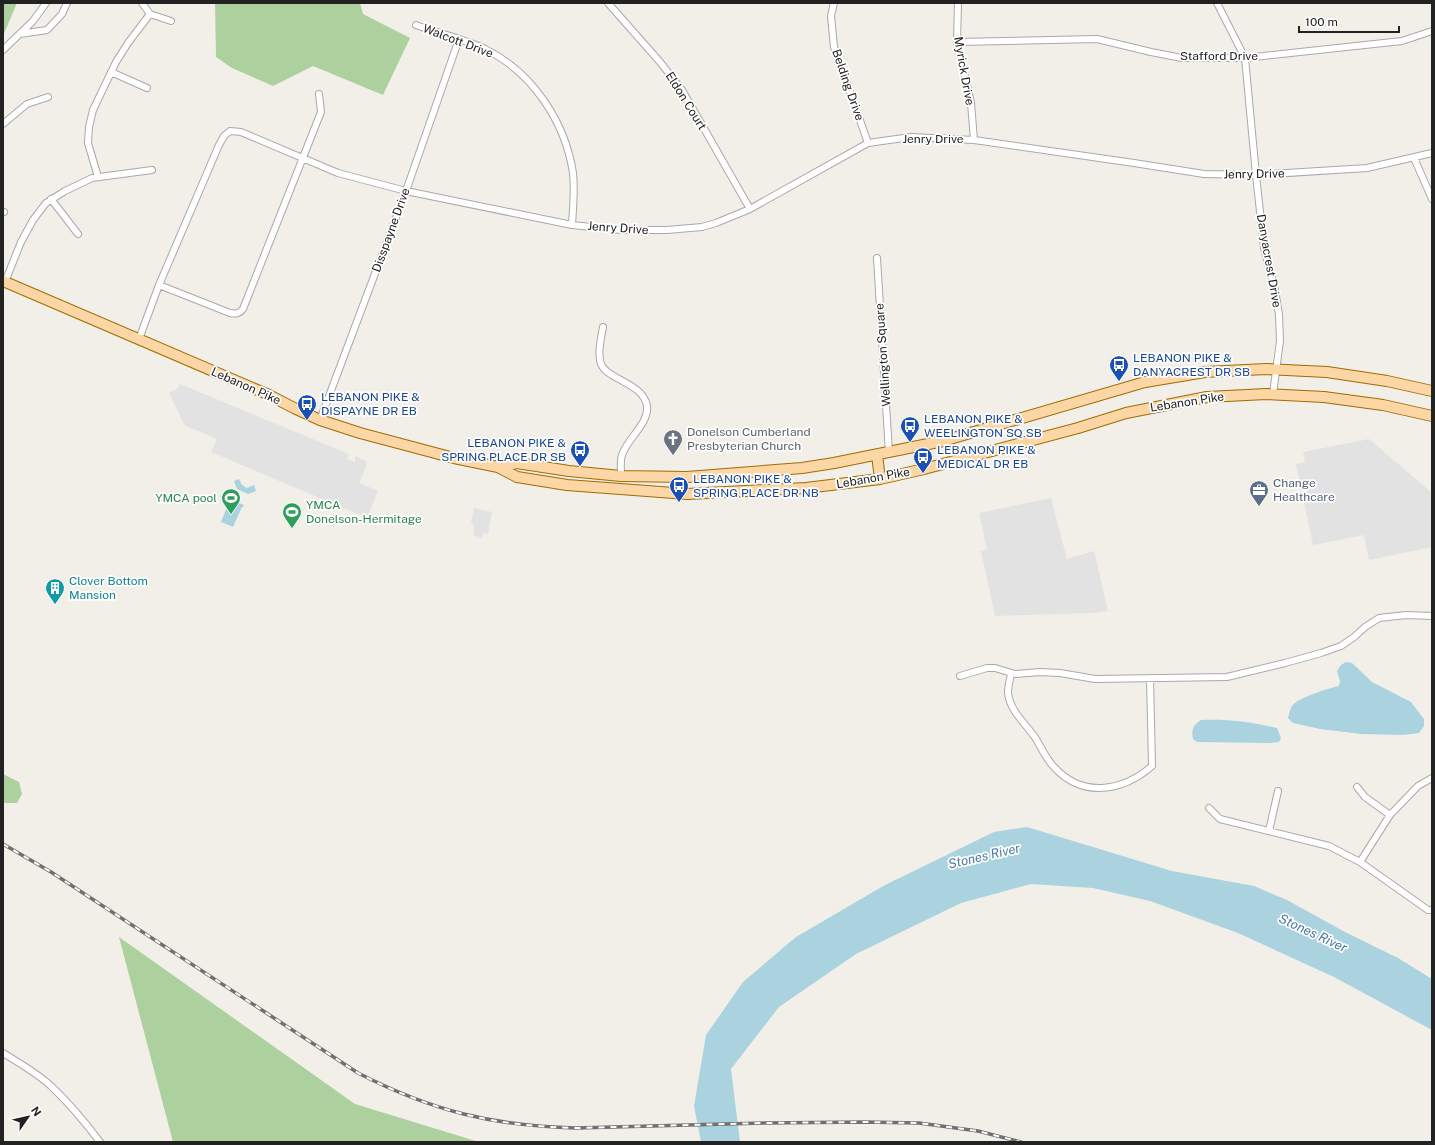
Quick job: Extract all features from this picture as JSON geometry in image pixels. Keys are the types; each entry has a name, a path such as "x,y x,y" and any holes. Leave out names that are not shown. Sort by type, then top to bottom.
{"main road":[{"name":"Lebanon Pike","path":"4,282 269,395 320,420 388,441 454,458 498,467 517,477 567,485 688,494 806,488 880,478 924,469 1150,408 1207,397 1273,394 1324,396 1382,405 1432,416"},
{"name":"Lebanon Pike","path":"498,467 517,463 569,471 621,476 687,477 802,468 889,453 943,441 1145,382 1205,372 1277,370 1327,372 1387,381 1432,391"},
{"path":"877,455 880,478"},
{"path":"713,475 713,493"}],"street":[{"path":"3,50 33,21 46,3"},
{"path":"20,34 47,30 62,14 67,3"},
{"path":"142,3 150,14 171,21"},
{"name":"Eldon Court","path":"608,3 660,62 682,90 750,209"},
{"name":"Belding Drive","path":"834,3 831,16 834,47 868,144"},
{"name":"Myrick Drive","path":"958,3 957,42 971,103 974,140"},
{"name":"Danyacrest Drive","path":"1218,3 1245,58 1264,248 1275,290 1279,315 1280,341 1273,394"},
{"path":"98,177 88,143 89,127 93,110 116,62 150,14"},
{"name":"Walcott Drive","path":"416,25 459,39 484,49 502,59 517,71 540,95 555,118 567,148 573,174 574,194 572,224"},
{"name":"Stafford Drive","path":"957,42 1097,38 1151,52 1182,58 1245,58 1402,41 1432,30"},
{"name":"Disspayne Drive","path":"320,420 406,191 459,39"},
{"path":"111,72 147,88"},
{"path":"159,285 230,313 240,313 243,309 321,112 319,94"},
{"path":"3,124 27,104 48,97"},
{"name":"Jenry Drive","path":"138,339 159,285 219,145 224,136 230,131 241,132 338,173 406,191 572,224 620,230 667,230 702,227 750,209 868,144 911,137 974,140 1204,174 1256,175 1367,168 1432,153"},
{"path":"1414,158 1432,199"},
{"path":"4,282 21,242 33,220 51,199 92,178 152,170"},
{"path":"51,199 78,234"},
{"name":"Wellington Square","path":"877,258 889,453"},
{"path":"604,327 600,346 600,362 607,372 640,392 647,406 644,421 630,439 622,456 621,476"},
{"path":"960,676 987,668 1003,670 1011,674 1020,675 1040,672 1095,679 1227,677 1321,653 1342,646 1365,627 1379,618 1406,615 1432,616"},
{"path":"1011,674 1008,692 1010,701 1022,721 1039,743 1052,766 1071,781 1082,786 1094,788 1115,786 1128,782 1152,766 1150,678"},
{"path":"1360,862 1390,815 1418,786 1432,778"},
{"path":"1358,787 1365,797 1390,815"},
{"path":"1269,831 1278,791"},
{"path":"1209,808 1220,819 1329,846 1360,862 1428,910 1432,910"},
{"path":"3,1053 20,1063 50,1086 84,1121 100,1142"}],"green space":[{"path":"3,3 17,3 3,36"},
{"path":"215,3 360,3 363,14 410,38 383,95 313,66 273,86 232,68 216,57"},
{"path":"3,774 19,782 22,794 17,803 3,802"},
{"path":"119,937 355,1104 479,1142 173,1142"}],"shaded area":[{"path":"180,384 349,454 347,459 355,462 355,456 366,461 366,467 359,483 378,491 367,518 211,452 217,439 186,426 169,393 177,389"},
{"path":"1369,439 1430,491 1432,497 1432,547 1369,560 1364,535 1313,545 1296,464 1305,462 1303,452"},
{"path":"1051,498 1067,559 1094,551 1108,611 1094,613 995,616 981,551 987,550 979,513"},
{"path":"474,508 492,512 488,534 483,533 482,538 473,535 474,526 471,523"}],"water":[{"path":"239,479 242,485 247,488 254,485 256,491 248,494 237,489 234,481"},
{"name":"YMCA pool","path":"230,499 244,505 233,527 221,522"},
{"path":"1346,662 1352,663 1372,682 1411,702 1424,719 1424,726 1419,733 1403,735 1361,734 1320,729 1293,723 1288,718 1292,706 1306,697 1339,686 1340,681 1337,671 1341,665"},
{"path":"1201,720 1239,721 1277,728 1281,738 1279,742 1268,743 1197,742 1193,739 1192,733 1194,726"},
{"name":"Stones River","path":"1027,827 1172,871 1254,886 1287,900 1345,932 1398,958 1432,979 1432,1030 1334,977 1238,933 1150,901 1093,888 1031,884 961,903 856,954 779,1007 731,1069 740,1142 701,1142 694,1106 706,1035 743,982 796,937 885,885 994,832"}],"railway":[{"path":"3,844 51,872 358,1073 385,1086 438,1107 490,1120 546,1127 576,1128 765,1123 919,1123 978,1131 1021,1142"}],"place":[{"name":"LEBANON PIKE & DANYACREST DR SB","path":"1119,382"},
{"name":"LEBANON PIKE & DISPAYNE DR EB","path":"307,421"},
{"name":"LEBANON PIKE & WEELINGTON SQ SB","path":"910,443"},
{"name":"Donelson Cumberland Presbyterian Church","path":"673,456"},
{"name":"LEBANON PIKE & SPRING PLACE DR SB","path":"580,467"},
{"name":"LEBANON PIKE & MEDICAL DR EB","path":"923,474"},
{"name":"LEBANON PIKE & SPRING PLACE DR NB","path":"679,503"},
{"name":"Change Healthcare","path":"1259,507"},
{"name":"YMCA pool","path":"231,515"},
{"name":"YMCA Donelson-Hermitage","path":"292,529"},
{"name":"Clover Bottom Mansion","path":"55,605"}]}
